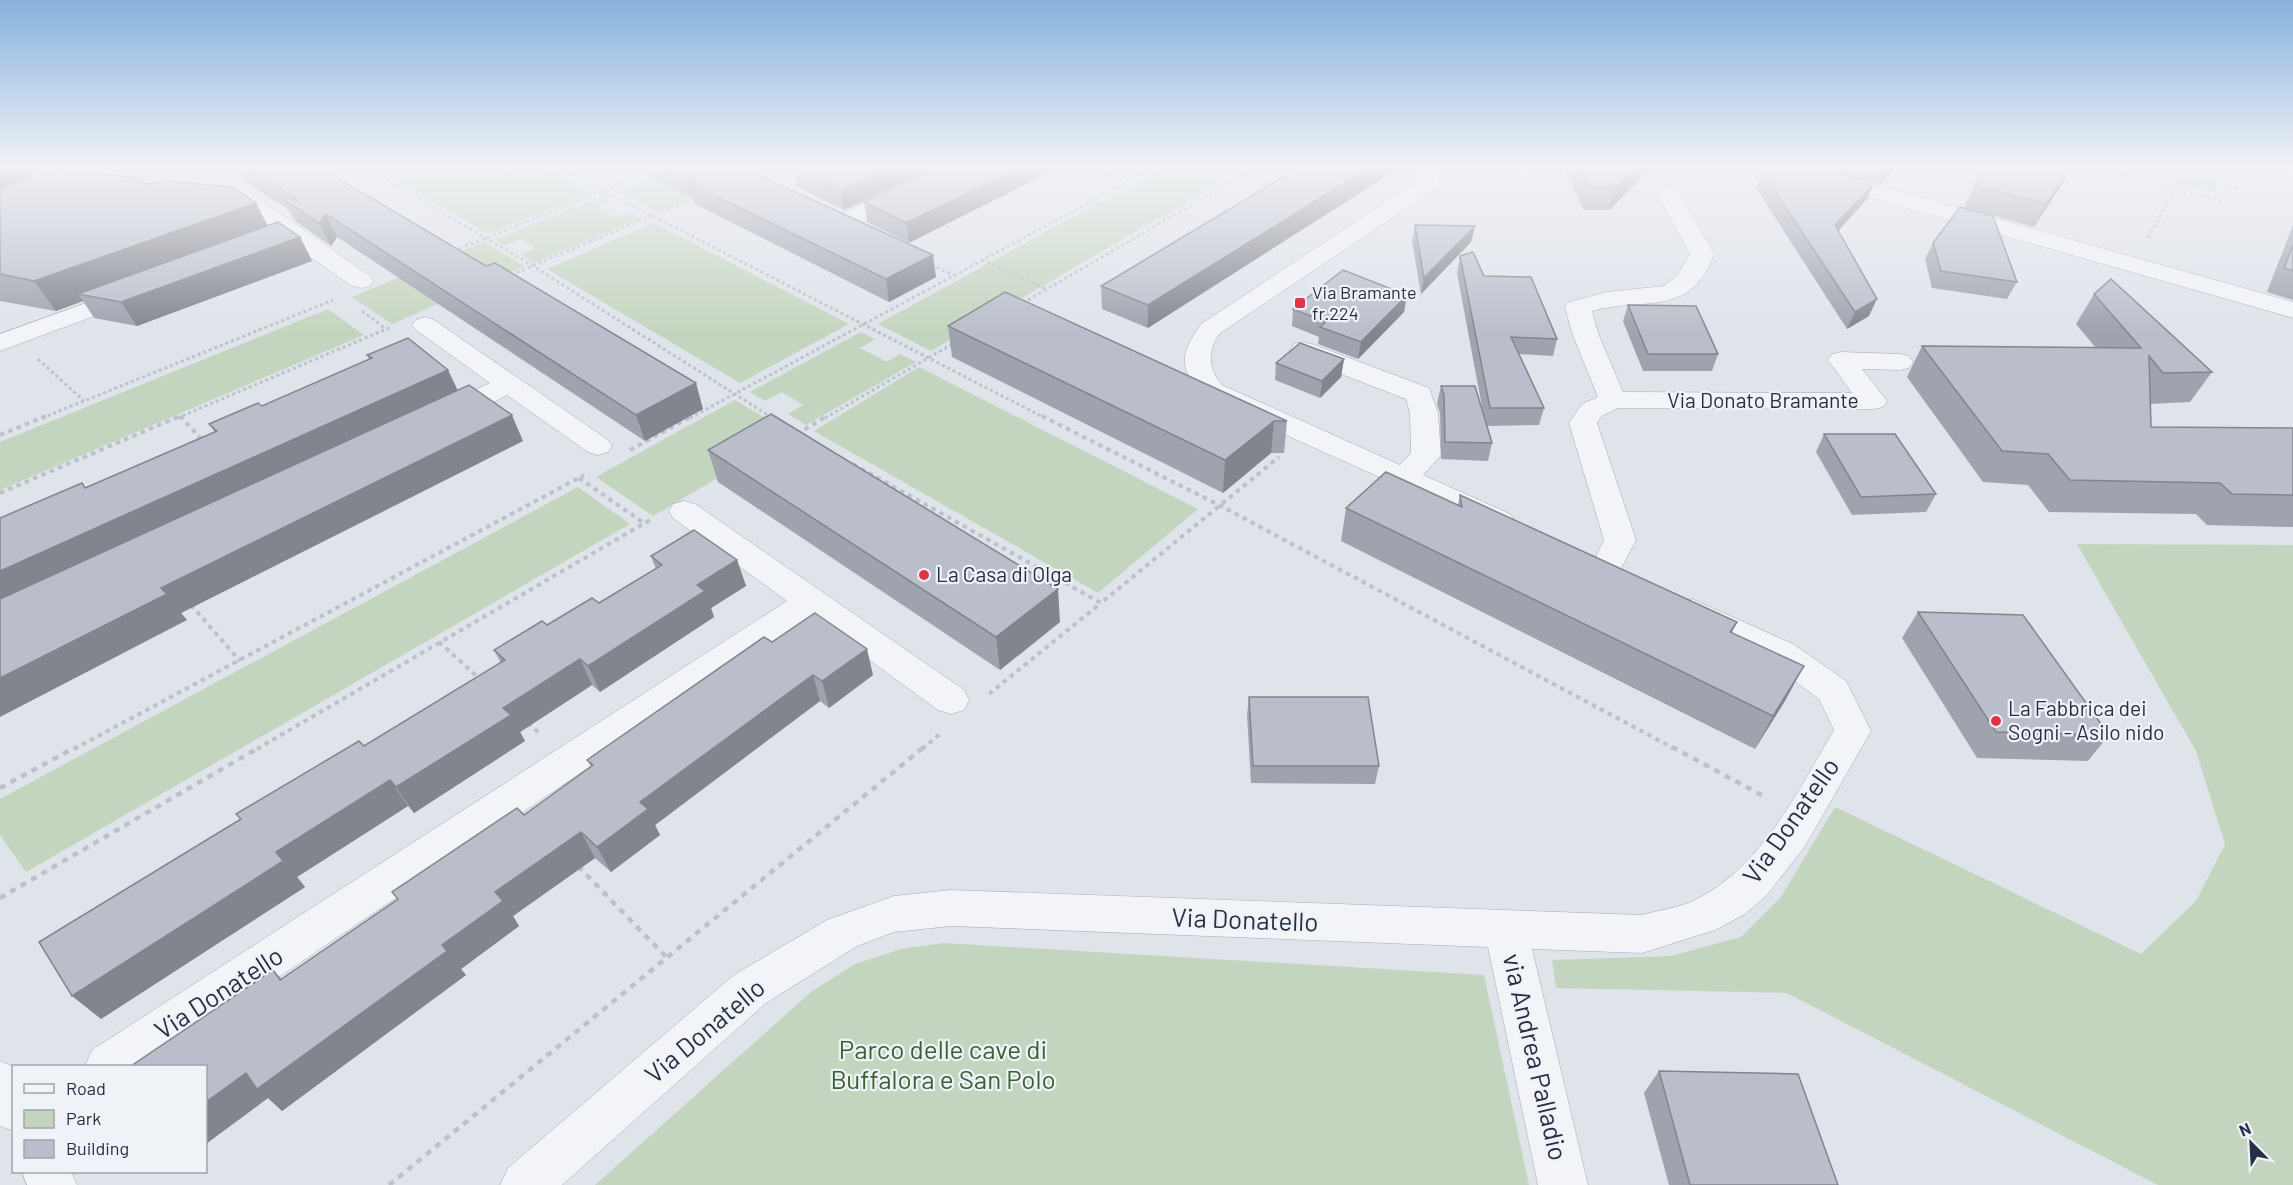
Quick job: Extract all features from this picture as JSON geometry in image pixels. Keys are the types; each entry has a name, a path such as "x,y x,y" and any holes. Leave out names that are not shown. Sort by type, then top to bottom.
{"street":[{"path":"265,222 283,238 361,281"},
{"path":"844,222 931,265"},
{"path":"1212,391 1199,375 1195,359 1198,345 1210,329 1370,222"},
{"path":"1605,570 1620,540 1583,423 1592,410 1613,400 1585,333 1578,307 1607,299 1671,293 1686,281 1697,267 1702,254 1684,222"},
{"path":"1983,222 2293,310"},
{"path":"7,340 148,288"},
{"path":"425,325 598,446"},
{"path":"1303,350 1419,394 1424,413 1426,455 1404,478"},
{"name":"Via Donato Bramante","path":"1613,400 1873,401 1841,360 1900,362"},
{"path":"1170,371 1521,531"},
{"path":"423,425 509,384"},
{"path":"669,514 811,601 950,713"},
{"name":"Via Donatello","path":"525,1185 750,989 842,933 894,914 951,908 1642,934 1709,914 1755,882 1801,816 1853,730 1833,690 1781,653 1667,600"},
{"name":"Via Donatello","path":"110,1065 811,601"},
{"name":"via Andrea Palladio","path":"1506,930 1563,1185"},
{"path":"0,1084 12,1105"}],"path":[{"path":"459,222 533,266 780,423"},
{"path":"501,280 637,222"},
{"path":"664,222 927,359 1221,506 1801,816"},
{"path":"625,453 1053,222"},
{"path":"1013,309 1161,222"},
{"path":"2132,265 2156,222"},
{"path":"982,260 1046,289"},
{"path":"931,265 954,275"},
{"path":"360,310 386,329"},
{"path":"0,493 396,325"},
{"path":"7,340 84,401"},
{"path":"788,440 956,342"},
{"path":"180,416 212,450"},
{"path":"789,428 809,440"},
{"path":"985,698 1309,433"},
{"path":"850,463 1101,603"},
{"path":"0,788 588,473"},
{"path":"579,478 644,523"},
{"path":"0,898 644,523 669,514"},
{"path":"186,599 240,661"},
{"path":"440,642 483,682"},
{"path":"389,1185 668,958 950,713"},
{"path":"526,722 569,761"},
{"path":"570,857 668,958"}],"green space":[{"path":"468,222 518,222 488,234"},
{"path":"537,222 632,222 534,263 521,255 536,248 521,239 505,246 494,240"},
{"path":"1063,222 1152,222 931,351 878,324"},
{"path":"654,223 849,324 740,383 547,269"},
{"path":"484,242 525,266 392,324 352,297"},
{"path":"328,309 364,335 0,490 0,442"},
{"path":"861,332 875,339 860,348 887,362 900,354 916,362 806,425 788,414 803,405 782,392 765,401 750,392"},
{"path":"919,367 1198,509 1098,593 814,431"},
{"path":"735,400 792,434 653,516 596,477"},
{"path":"578,487 630,524 26,872 0,835 0,799"},
{"path":"2077,544 2293,545 2293,1185 2158,1185 1787,993 1556,988 1552,960 1671,956 1741,937 1781,897 1835,807 2141,954 2196,901 2225,844 2196,751"},
{"name":"Parco delle cave di Buffalora e San Polo","path":"944,943 1484,975 1529,1185 595,1185 811,992 855,964 901,949"}],"building":[{"path":"0,222 201,222 34,281 0,274"},
{"path":"277,222 300,237 121,302 78,294"},
{"path":"339,222 412,222 486,266 495,263 696,383 636,415"},
{"path":"770,222 862,222 933,255 886,279"},
{"path":"1208,222 1281,222 1148,305 1101,286"},
{"path":"1795,222 1838,222 1835,225 1877,299 1855,312"},
{"path":"1949,222 1995,222 2017,282 1941,271 1933,243"},
{"path":"1415,225 1475,226 1424,278"},
{"path":"2293,245 2293,271 2284,268"},
{"path":"1473,252 1484,276 1531,277 1557,339 1511,337 1544,408 1490,408 1460,256"},
{"path":"1343,270 1407,295 1361,342 1320,327 1326,322 1293,309"},
{"path":"2111,279 2212,372 2163,373 2149,356 2151,427 2293,428 2293,495 2232,494 2220,483 2070,480 2048,454 2002,451 1922,346 2141,348 2094,294"},
{"path":"1005,292 1287,421 1274,421 1225,460 948,326"},
{"path":"1628,305 1696,306 1718,354 1648,354"},
{"path":"408,338 448,370 0,571 0,518 82,483 85,488 217,431 209,424 258,403 262,406 372,358 367,355"},
{"path":"1300,343 1344,359 1322,381 1276,363"},
{"path":"469,385 512,415 161,588 167,594 0,678 0,599"},
{"path":"1441,386 1475,386 1492,443 1445,442 1444,395"},
{"path":"771,414 1058,589 996,637 708,450"},
{"path":"1824,434 1895,434 1936,494 1861,497"},
{"path":"1386,472 1462,507 1460,495 1737,622 1730,632 1804,666 1773,716 1346,508"},
{"path":"694,530 737,560 697,585 705,591 588,666 580,659 503,708 511,715 396,787 390,780 276,852 283,861 72,996 39,942 241,819 236,814 359,741 364,746 505,660 494,650 542,621 547,625 592,598 599,603 662,565 651,556"},
{"path":"1918,612 2023,615 2109,735 1996,732"},
{"path":"815,613 867,649 822,681 813,675 640,802 648,809 597,847 581,832 495,892 503,901 442,945 447,951 257,1089 246,1073 207,1101 207,1065 132,1065 273,970 280,980 398,899 392,892 517,808 524,815 593,765 587,760 764,637 772,642"},
{"path":"1249,697 1368,697 1379,766 1253,766"},
{"path":"1659,1071 1798,1074 1838,1185 1690,1185"}],"place":[{"name":"Via Bramante fr.224","path":"1300,303"},
{"name":"La Casa di Olga","path":"924,575"},
{"name":"La Fabbrica dei Sogni - Asilo nido","path":"1996,721"}]}
